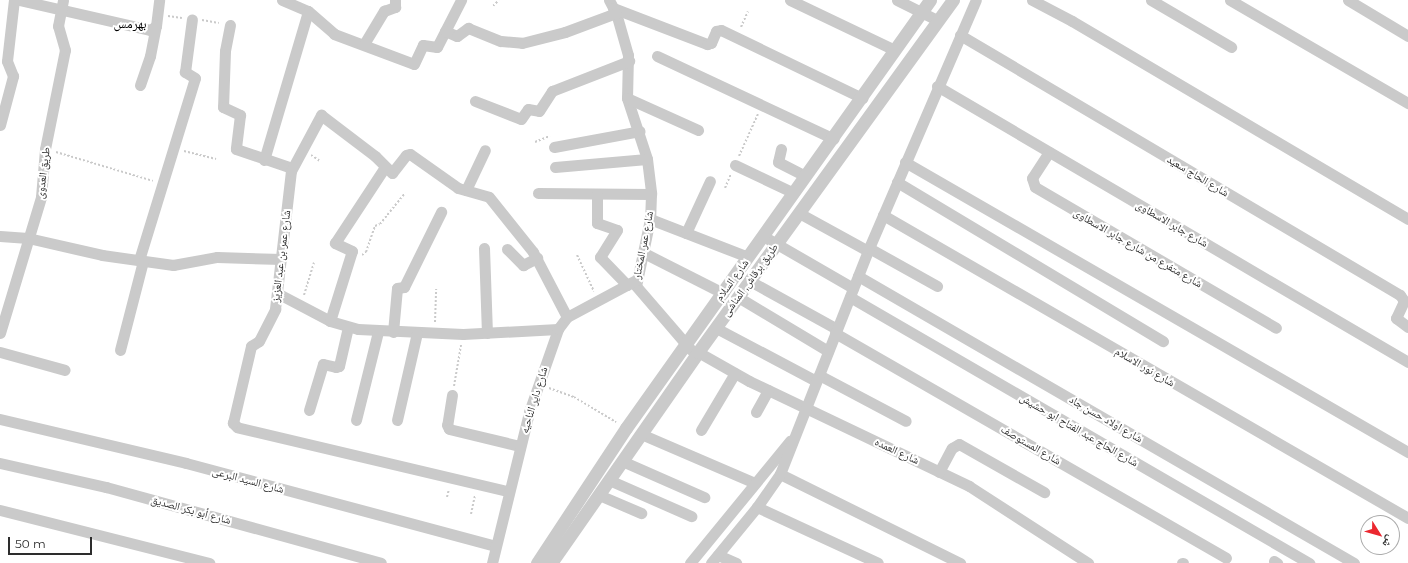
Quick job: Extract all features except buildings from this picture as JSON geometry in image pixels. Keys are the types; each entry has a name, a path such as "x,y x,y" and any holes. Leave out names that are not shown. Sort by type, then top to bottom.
{"street":[{"path":"0,125 13,76 7,59 14,0"},
{"path":"18,0 61,5 150,30 156,26"},
{"path":"140,85 150,56 159,0"},
{"path":"282,0 308,11 331,32 413,64 422,45 437,48 461,0"},
{"path":"364,44 384,11 395,7 395,0"},
{"path":"790,0 895,50"},
{"path":"897,0 937,20"},
{"name":"شارع السلام","path":"537,563 626,428 834,139 930,0"},
{"name":"طريق برقاش, المناشى","path":"551,563 697,354 937,20 953,0"},
{"path":"736,563 715,559 757,507 780,474 851,292 896,182 976,0"},
{"path":"1032,0 1072,21 1408,219"},
{"path":"1151,0 1231,46"},
{"path":"1230,0 1408,103"},
{"path":"1348,0 1408,36"},
{"name":"طريق العدوى","path":"0,333 41,197 45,149 65,50 58,29 61,5"},
{"path":"445,31 459,35 468,28 501,41 522,43 565,32 612,7 707,44 711,43 718,30 862,98"},
{"name":"شارع عمر المختار","path":"612,7 629,61 627,98 640,131 647,159 651,194 650,220 644,253 631,282 686,344 697,354"},
{"path":"264,160 308,11"},
{"path":"120,350 141,261 162,184 195,78 185,72 192,19"},
{"path":"230,25 225,51 223,108 240,115 235,147 237,151 292,168"},
{"name":"شارع الحاج سعيد","path":"960,35 1402,297 1404,301 1396,318 1408,326"},
{"path":"657,56 834,139"},
{"path":"476,101 520,119 527,109 539,111 552,91 629,61"},
{"name":"شارع جابر الاسطاوى","path":"937,86 1408,362"},
{"path":"627,98 698,130"},
{"name":"شارع عمر بن عبد العزيز","path":"385,167 324,115 321,115 292,168 274,312 259,341 250,346 232,420 237,427 478,484"},
{"path":"554,147 640,131"},
{"path":"782,149 778,162 806,176"},
{"path":"466,190 485,150"},
{"name":"شارع متفرع من شارع جابر الاسطاوى","path":"1049,152 1032,178 1035,187 1276,328"},
{"path":"330,322 352,251 335,243 385,167 394,174 405,156 411,154 452,184 488,198 537,258 567,317"},
{"path":"555,167 647,159"},
{"path":"905,162 1408,452"},
{"path":"735,165 794,193"},
{"path":"686,233 710,182"},
{"path":"896,182 1163,341"},
{"path":"538,193 651,194"},
{"path":"597,194 598,222 617,230 600,257 631,282"},
{"path":"393,332 397,288 404,287 441,212"},
{"path":"799,213 936,286"},
{"name":"شارع نور الاسلام","path":"883,215 1408,518"},
{"path":"650,220 748,257"},
{"path":"0,236 28,238 87,253 173,265 217,257 281,259"},
{"name":"شارع الحاج عبد الفتاح ابو حشيش","path":"763,236 851,292 1308,563"},
{"path":"484,248 487,333"},
{"path":"507,249 523,265 537,258"},
{"path":"644,253 723,293"},
{"name":"شارع اولاد حسن جاد","path":"858,276 1354,563"},
{"name":"شارع المستوصف","path":"750,281 1226,558"},
{"name":"شارع داير الناحيه","path":"492,563 520,446 538,384 558,329 567,317 631,282"},
{"path":"277,293 330,322 348,327 378,332 463,334 558,329"},
{"path":"738,297 828,351"},
{"path":"309,410 323,364 336,367 339,366 348,327"},
{"path":"716,328 906,421"},
{"path":"356,420 378,332"},
{"path":"397,420 417,333"},
{"path":"0,352 65,370"},
{"name":"شارع العمده","path":"697,354 768,390 969,486 1088,563"},
{"path":"701,430 735,373"},
{"path":"756,412 768,390"},
{"path":"452,395 447,425 449,429 520,446"},
{"name":"شارع السيد البرعى","path":"0,419 186,463 495,546"},
{"path":"641,434 755,483"},
{"path":"690,563 795,434"},
{"path":"939,472 952,448 959,444 1044,492"},
{"path":"622,461 704,497"},
{"name":"شارع أبو بكر الصديق","path":"0,463 106,487 381,563"},
{"path":"780,474 960,563"},
{"path":"609,480 691,516"},
{"path":"478,484 508,491"},
{"path":"599,495 641,513"},
{"path":"757,507 878,563"},
{"path":"0,510 209,563"}],"path":[{"path":"493,6 499,0"},
{"path":"736,38 748,11"},
{"path":"725,188 762,104"},
{"path":"174,148 216,159"},
{"path":"45,149 162,184"},
{"path":"352,251 365,254 375,226 380,224 406,193"},
{"path":"577,255 598,300"},
{"path":"301,306 314,264"},
{"path":"434,333 436,289"},
{"path":"452,395 463,334"},
{"path":"538,384 574,397 626,428"},
{"path":"471,514 478,484"}],"district":[{"name":"بهرمس","path":"130,23"}]}
